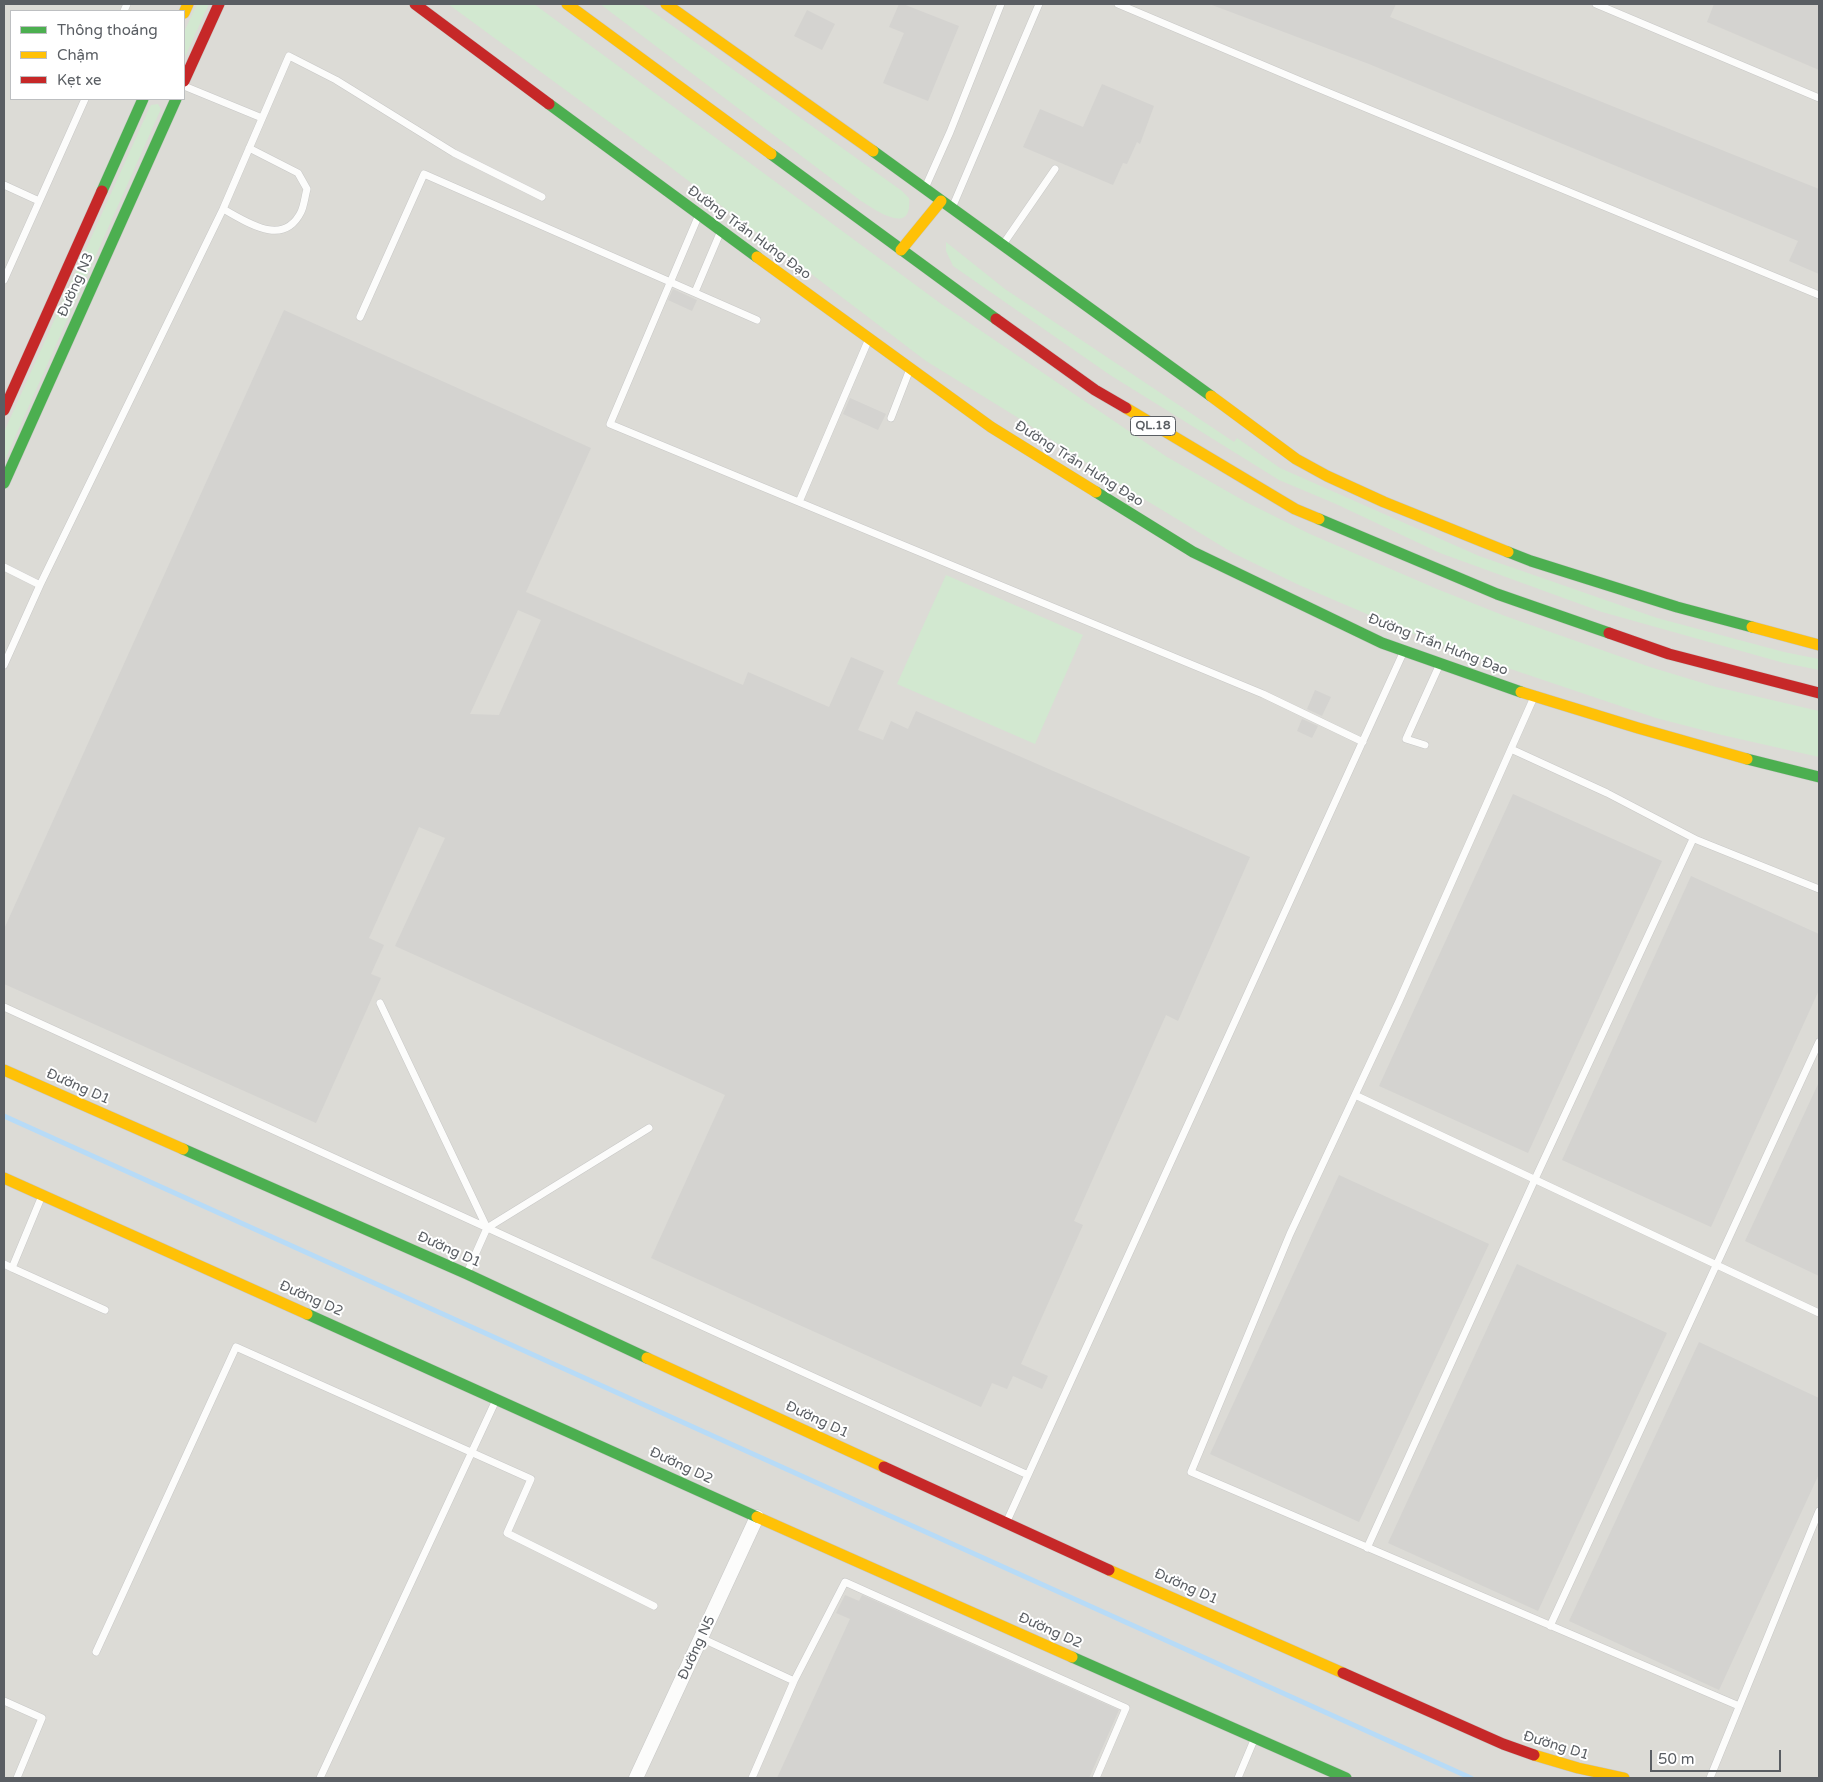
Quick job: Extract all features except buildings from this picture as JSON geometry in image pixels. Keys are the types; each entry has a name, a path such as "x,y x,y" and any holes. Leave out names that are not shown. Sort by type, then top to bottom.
{"main road":[{"path":"185,80 219,4"},
{"name":"Đường Trần Hưng Đạo","path":"415,4 699,215 991,428 1193,552 1382,643 1440,664 1534,697 1686,743 1819,777"},
{"name":"QL.18","path":"567,4 1095,390 1295,509 1498,594 1669,654 1819,693"},
{"path":"666,4 850,133 1296,460 1384,502 1531,561 1686,610 1819,645"},
{"name":"Đường N3","path":"4,410 143,100"},
{"name":"Đường N3","path":"4,483 176,100"},
{"path":"901,250 941,201"},
{"name":"Đường D1","path":"4,1070 467,1274 1006,1524 1503,1744 1541,1759 1624,1778"},
{"name":"Đường D2","path":"4,1178 757,1518 1346,1778"}],"street":[{"name":"Đường N5","path":"636,1778 757,1518"}],"lane":[{"path":"924,189 950,132 1001,4"},
{"path":"952,208 1039,4"},
{"path":"1118,4 1819,295"},
{"path":"1596,4 1819,98"},
{"path":"4,665 40,585 222,209 289,56 336,80 454,153 542,197"},
{"path":"185,86 262,118"},
{"path":"4,280 85,100"},
{"path":"222,209 259,228 277,231 286,229 301,212 307,189 298,173 249,148"},
{"path":"1002,244 1056,169"},
{"path":"360,317 424,174 757,320"},
{"path":"4,185 39,201"},
{"path":"699,215 610,424 1264,694 1362,742"},
{"path":"695,292 721,231"},
{"path":"799,502 869,339"},
{"path":"891,418 910,369"},
{"path":"4,567 40,585"},
{"path":"1006,1524 1404,651"},
{"path":"1426,745 1406,738 1440,664"},
{"path":"1534,697 1399,1001 1290,1234 1190,1472 1738,1706"},
{"path":"1511,749 1607,792 1693,838 1819,889"},
{"path":"1367,1548 1693,838"},
{"path":"380,1003 487,1228"},
{"path":"4,1007 1028,1475"},
{"path":"1550,1626 1715,1264 1819,1042"},
{"path":"1355,1095 1819,1313"},
{"path":"467,1274 487,1228 649,1128"},
{"path":"12,1268 42,1195"},
{"path":"4,1264 105,1310"},
{"path":"96,1652 236,1347 531,1479 508,1533 654,1606"},
{"path":"320,1778 497,1399"},
{"path":"1710,1778 1819,1511"},
{"path":"752,1778 794,1681 845,1582 1126,1708 1096,1778"},
{"path":"701,1638 794,1681"},
{"path":"4,1701 42,1718 18,1778"},
{"path":"1238,1778 1255,1738"}],"shaded area":[{"path":"4,4 1819,4 1819,1778 4,1778"}],"green space":[{"path":"197,4 209,4 185,57 185,30"},
{"path":"448,4 534,4 940,303 1167,457 1246,502 1310,534 1505,616 1650,667 1716,687 1819,711 1819,757 1656,718 1481,659 1409,632 1299,585 1233,553 1111,479 1020,419 926,361 657,157"},
{"path":"600,4 642,4 902,191 909,198 909,210 905,216 900,218 892,217 875,210 861,201"},
{"path":"158,104 161,109 4,462 4,432 147,113 151,105"},
{"path":"946,242 1005,289 1234,442 1237,438 1280,468 1479,556 1657,618 1784,652 1819,659 1819,670 1784,663 1602,612 1440,553 1336,504 1279,480 1110,375 953,266 946,251"},
{"path":"946,575 1083,635 1035,744 897,684"}],"waterway":[{"path":"4,1116 1471,1778"}],"traffic: fast":[{"path":"102,191 143,100"},
{"path":"4,483 176,100"},
{"path":"549,104 757,257"},
{"path":"873,151 1211,396"},
{"path":"771,154 996,319"},
{"path":"1096,492 1193,552 1382,643 1521,692"},
{"path":"1319,519 1497,594 1609,633"},
{"path":"1508,552 1677,607 1752,627"},
{"path":"1747,759 1819,777"},
{"path":"183,1149 467,1274 647,1358"},
{"path":"307,1314 757,1517"},
{"path":"1072,1657 1346,1778"}],"traffic: slow":[{"path":"185,11 188,4"},
{"path":"567,4 771,154"},
{"path":"666,4 873,151"},
{"path":"901,250 941,201"},
{"path":"757,257 991,427 1096,492"},
{"path":"1211,396 1296,459 1327,476 1384,502 1508,552"},
{"path":"1126,408 1295,509 1319,519"},
{"path":"1752,627 1819,645"},
{"path":"1521,692 1747,759"},
{"path":"4,1070 183,1149"},
{"path":"4,1178 307,1314"},
{"path":"647,1358 884,1467"},
{"path":"757,1517 1072,1657"},
{"path":"1109,1570 1343,1673"},
{"path":"1534,1755 1578,1768 1624,1778"}],"traffic: jam":[{"path":"185,79 219,4"},
{"path":"415,4 549,104"},
{"path":"4,410 102,191"},
{"path":"996,319 1095,390 1126,408"},
{"path":"1609,633 1669,654 1819,693"},
{"path":"884,1467 1109,1570"},
{"path":"1343,1673 1503,1744 1534,1755"}]}
